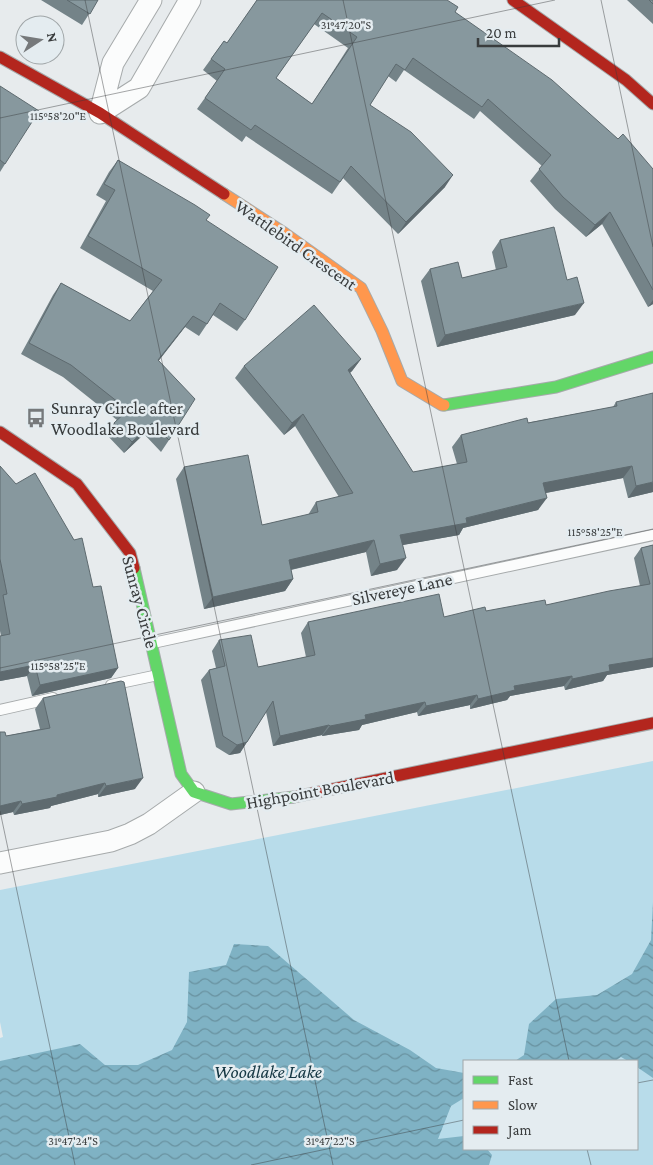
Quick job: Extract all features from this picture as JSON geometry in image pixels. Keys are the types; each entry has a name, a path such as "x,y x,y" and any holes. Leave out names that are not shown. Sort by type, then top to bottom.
{"street":[{"path":"100,113 113,63 151,0"},
{"path":"100,113 139,88 190,0"},
{"path":"513,0 626,80 653,104"},
{"name":"Wattlebird Crescent","path":"0,57 100,113 284,234 360,288 382,332 402,381 442,405 556,387 653,357"},
{"name":"Sunray Circle","path":"0,432 76,484 130,553 178,764 181,774 194,792"},
{"name":"Highpoint Boulevard","path":"194,792 231,804 306,796 653,724"},
{"path":"0,863 111,841 149,824 194,792"}],"lane":[{"name":"Silvereye Lane","path":"152,644 653,535"},
{"path":"103,687 159,674"},
{"path":"0,710 65,695"}],"shaded area":[{"path":"653,761 653,1165 0,1165 0,1038 3,1037 0,1022 0,890"}],"water":[{"path":"653,902 653,1078 638,1068 638,1060 626,1060 621,1057 616,1060 516,1060 524,1055 529,1024 556,999 597,995 632,974 651,940"},
{"name":"Woodlake Lake","path":"234,944 268,946 354,1020 410,1050 436,1068 463,1073 463,1099 451,1106 438,1139 463,1136 463,1150 488,1150 492,1155 489,1165 0,1165 0,1061 80,1044 105,1065 138,1065 172,1050 187,1022 189,972 226,965"}],"building":[{"path":"67,0 98,0 90,14"},
{"path":"257,0 447,0 458,7 455,12 552,80 618,139 623,134 653,169 653,290 610,212 595,225 563,197 539,169 551,155 488,99 482,107 413,58 405,70 396,64 370,105 411,132 453,175 406,222 351,166 340,182 255,125 251,130 205,98 225,69 211,59 224,41 227,43","holes":["322,13 357,37 312,104 276,78"]},
{"path":"0,86 39,111 5,164 0,160"},
{"path":"118,160 210,215 206,220 278,267 245,320 220,303 207,324 193,316 158,360 195,399 169,440 152,423 132,442 114,423 128,410 71,365 29,343 61,283 130,321 162,280 88,236 115,190 104,184"},
{"path":"554,227 567,280 577,277 584,303 445,335 430,269 458,262 462,278 507,267 500,240"},
{"path":"314,305 361,359 348,370 413,472 467,462 461,435 527,418 528,423 617,406 616,402 653,393 653,482 636,486 632,466 543,483 547,498 466,518 467,523 400,535 406,558 380,564 374,540 289,560 293,579 213,597 184,467 248,455 262,525 318,512 316,502 353,493 303,414 292,423 244,366"},
{"path":"0,466 16,484 35,473 74,540 82,538 93,587 101,586 118,668 40,685 35,665 0,672 0,636 10,634 3,595 7,594 0,559"},
{"path":"653,545 653,658 609,665 610,671 572,679 572,676 514,686 515,690 478,699 477,695 426,706 425,702 365,715 366,719 280,736 273,701 247,742 237,745 223,736 209,670 225,666 219,640 251,635 258,667 315,655 308,622 439,594 444,617 485,607 486,611 545,600 546,605 650,584 641,548"},
{"path":"121,681 124,682 143,778 106,786 105,783 57,795 57,797 22,804 21,801 0,806 0,732 5,732 6,736 50,728 43,698"}],"traffic: fast":[{"path":"444,405 556,387 653,357"},
{"path":"134,568 181,774 194,792 231,804 294,797"}],"traffic: slow":[{"path":"224,194 284,233 361,288 382,331 402,381 444,405"}],"traffic: jam":[{"path":"513,0 626,80 653,104"},
{"path":"0,57 100,113 224,194"},
{"path":"0,432 77,484 130,553 134,568"},
{"path":"294,797 653,723"}],"place":[{"name":"Sunray Circle after Woodlake Boulevard","path":"36,418"}]}
